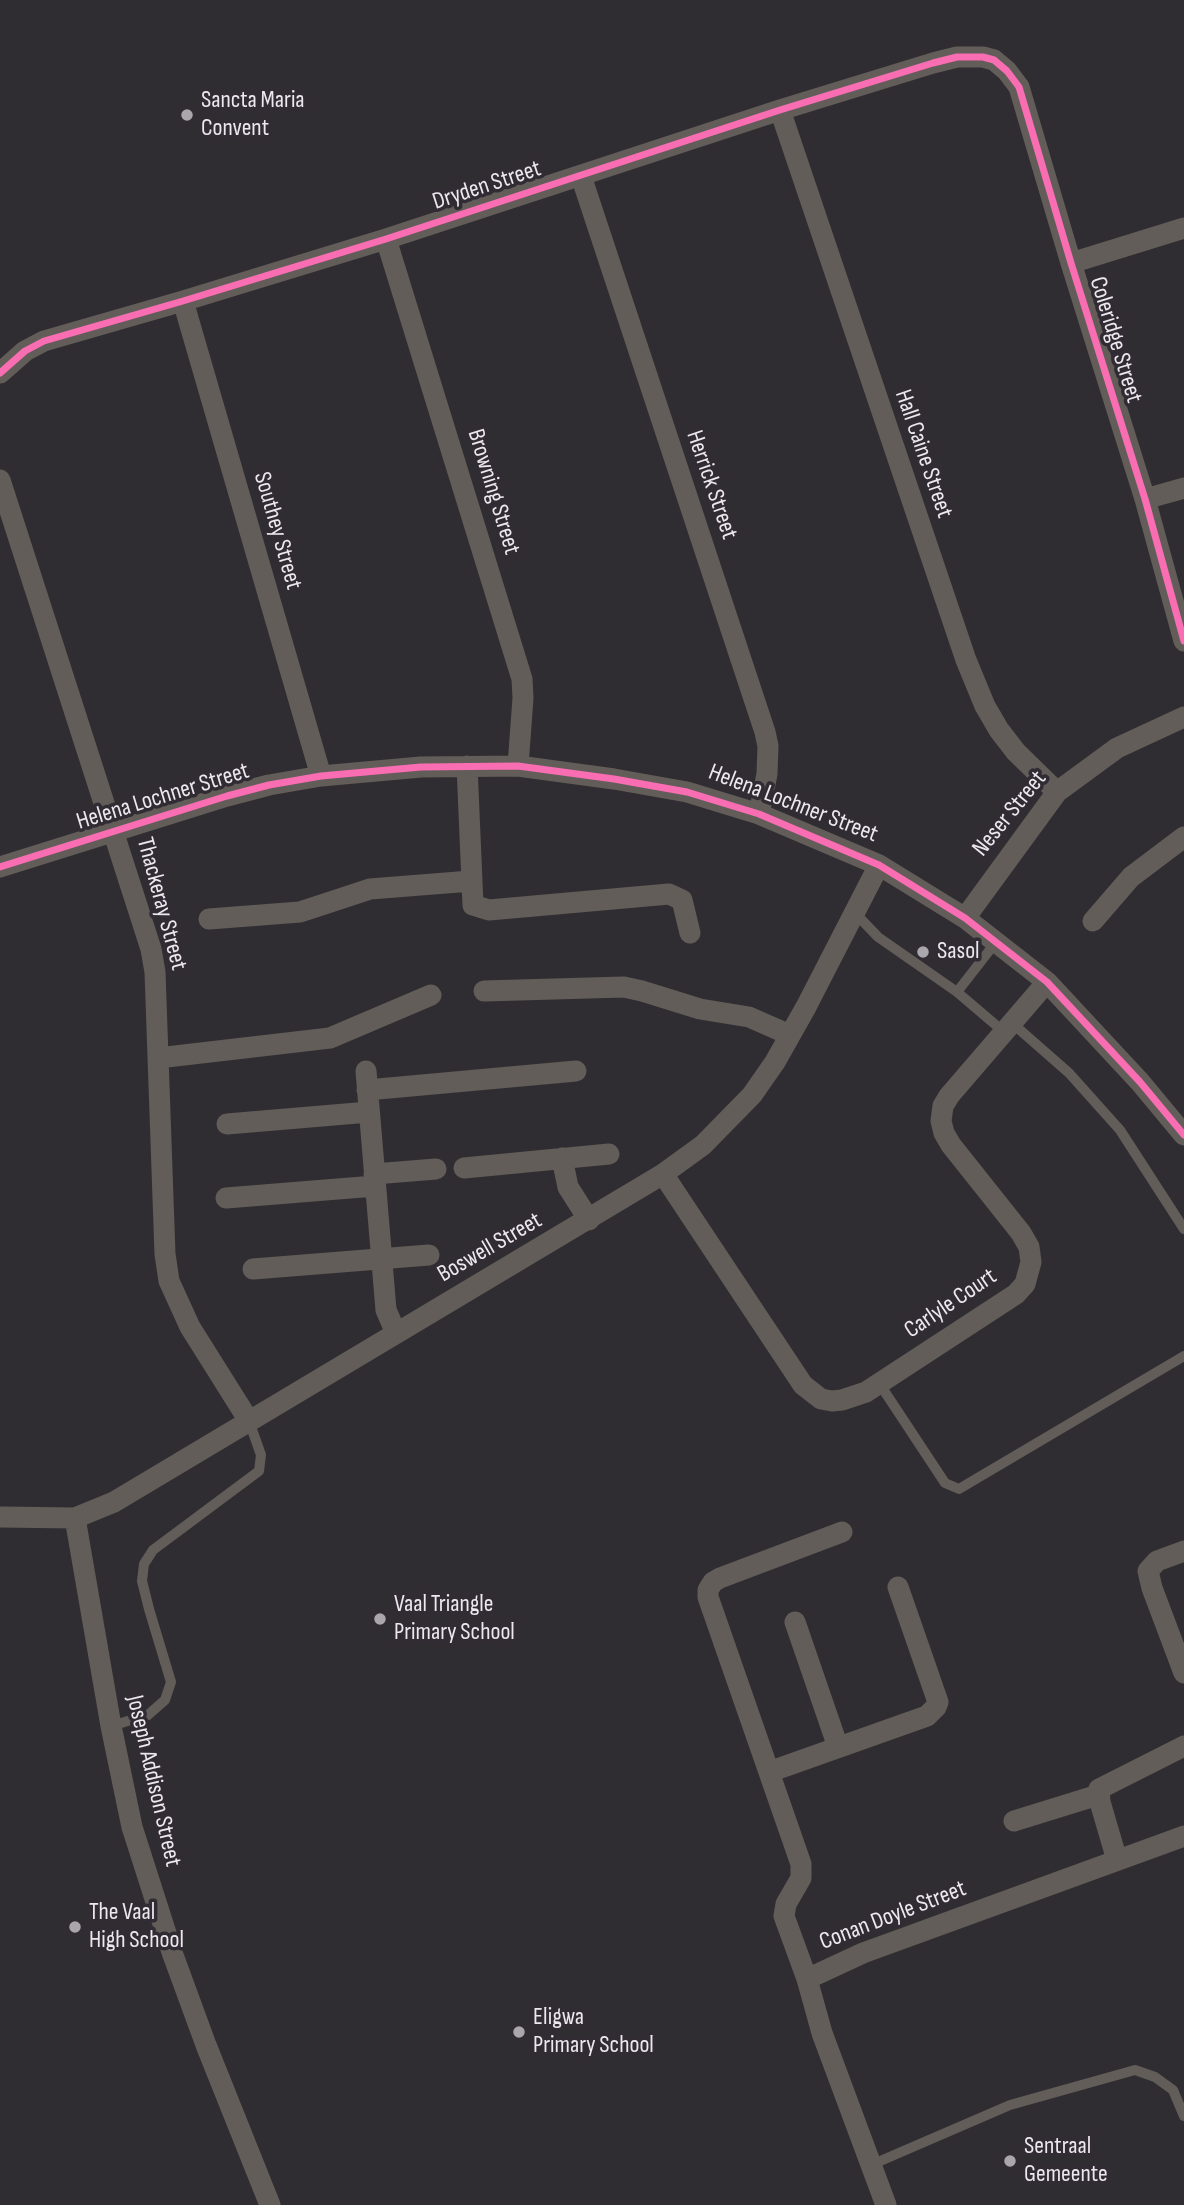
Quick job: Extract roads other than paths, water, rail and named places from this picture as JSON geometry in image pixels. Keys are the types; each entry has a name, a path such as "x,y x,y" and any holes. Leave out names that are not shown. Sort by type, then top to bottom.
{"street":[{"name":"Dryden Street","path":"0,373 25,351 44,341 386,239 780,110 957,57 983,57 994,61"},
{"name":"Coleridge Street","path":"994,61 1007,71 1019,87 1145,499 1184,641"},
{"name":"Hall Caine Street","path":"780,110 975,683 999,730 1016,752 1056,792"},
{"name":"Herrick Street","path":"581,176 765,732 768,746 767,774 759,814"},
{"path":"1071,262 1184,228"},
{"name":"Browning Street","path":"386,239 522,679 518,766"},
{"name":"Southey Street","path":"183,301 321,776"},
{"name":"Thackeray Street","path":"0,480 145,926 155,972 165,1254 169,1281 190,1327 249,1421"},
{"path":"1145,499 1184,488"},
{"name":"Neser Street","path":"964,918 1056,792 1117,748 1184,717"},
{"name":"Helena Lochner Street","path":"3,863 115,832 227,796 321,776 421,766 518,766 687,792 759,814 879,865 964,918 1047,982 1140,1082 1184,1135"},
{"path":"467,766 473,905 489,910 669,894 682,900 690,933"},
{"path":"1093,921 1131,877 1184,837"},
{"name":"Boswell Street","path":"0,1517 75,1518 114,1502 663,1174 702,1145 752,1095 790,1035 879,865"},
{"path":"209,919 300,912 370,889 471,881"},
{"name":"Carlyle Court","path":"663,1174 803,1385 821,1399 832,1401 853,1397 1016,1294 1025,1284 1030,1271 1029,1247 1021,1233 951,1145 941,1121 943,1106 949,1096 1047,982"},
{"path":"484,991 624,987 700,1009 749,1017 790,1035"},
{"path":"158,1058 330,1038 431,995"},
{"path":"396,1333 386,1310 366,1080 576,1071"},
{"path":"227,1124 369,1112"},
{"path":"464,1168 609,1154"},
{"path":"562,1158 568,1186 589,1220"},
{"path":"226,1198 375,1180 436,1169"},
{"path":"253,1269 429,1255"},
{"name":"Joseph Addison Street","path":"75,1518 111,1726 132,1826 173,1955 270,2205"},
{"path":"807,1979 784,1916 786,1904 801,1878 801,1864 708,1597 708,1590 713,1582 720,1578 842,1532"},
{"path":"1182,1663 1152,1588 1148,1571 1157,1561 1184,1551"},
{"path":"769,1772 927,1716 936,1706 938,1702 898,1587"},
{"path":"795,1622 838,1747"},
{"path":"1117,1860 1098,1795 1099,1789 1184,1746"},
{"path":"1014,1821 1098,1795"},
{"name":"Conan Doyle Street","path":"886,2205 822,2033 807,1979 863,1953 1184,1836"}],"lane":[{"path":"855,913 878,937 1069,1073 1120,1130 1184,1229"},
{"path":"957,992 996,943"},
{"path":"879,1383 945,1483 959,1489 1184,1356"},
{"path":"111,1726 148,1715 165,1700 171,1682 142,1581 144,1564 153,1550 260,1471 261,1455 249,1421"},
{"path":"871,2165 1010,2105 1135,2070 1155,2077 1173,2090 1184,2116"}],"place":[{"name":"Sancta Maria Convent","path":"187,115"},
{"name":"Sasol","path":"923,952"},
{"name":"Vaal Triangle Primary School","path":"380,1619"},
{"name":"The Vaal High School","path":"75,1927"},
{"name":"Eligwa Primary School","path":"519,2032"},
{"name":"Sentraal Gemeente","path":"1010,2161"}]}
